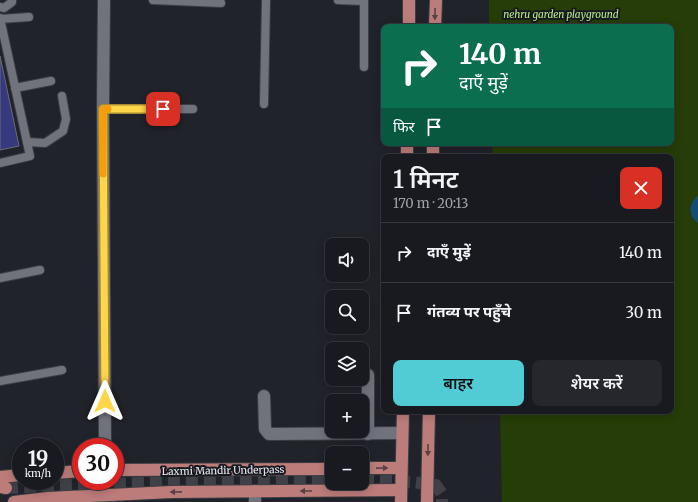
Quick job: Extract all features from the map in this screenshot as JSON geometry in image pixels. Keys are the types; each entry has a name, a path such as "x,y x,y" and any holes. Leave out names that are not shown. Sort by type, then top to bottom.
{"main road":[{"path":"409,0 409,24"},
{"path":"435,24 436,0"},
{"path":"14,502 48,498 156,493 255,496 401,496 402,414"},
{"path":"427,502 429,414"},
{"name":"Laxmi Mandir Underpass","path":"124,470 325,468"},
{"path":"369,468 401,468"},
{"path":"0,477 12,476"}],"street":[{"path":"104,0 103,109 105,438"},
{"path":"264,396 265,429 269,434 325,434"},
{"path":"369,434 402,433"}],"lane":[{"path":"0,7 4,8 12,2 12,0"},
{"path":"153,0 221,3"},
{"path":"264,104 266,0"},
{"path":"338,0 364,1 364,67"},
{"path":"0,163 30,156 0,19 29,17"},
{"path":"15,88 51,81"},
{"path":"27,142 45,143 63,131 66,118 62,96"},
{"path":"103,109 193,109"},
{"path":"0,278 40,270"},
{"path":"0,381 62,370"}],"green space":[{"name":"nehru garden playground","path":"489,0 698,0 698,502 502,502 500,414 674,414 674,154 493,154 492,146 674,146 674,24 489,24"}],"water":[{"path":"698,196 698,223 692,217 690,210 692,202"}],"building":[{"path":"0,56 19,146 0,150"}],"tunnel":[{"path":"6,488 88,484 325,480"},
{"path":"369,480 412,482 436,485 442,494 442,502"}],"slow traffic":[{"path":"103,174 103,109 108,109"}],"route":[{"path":"105,401 103,109 163,109"}]}
